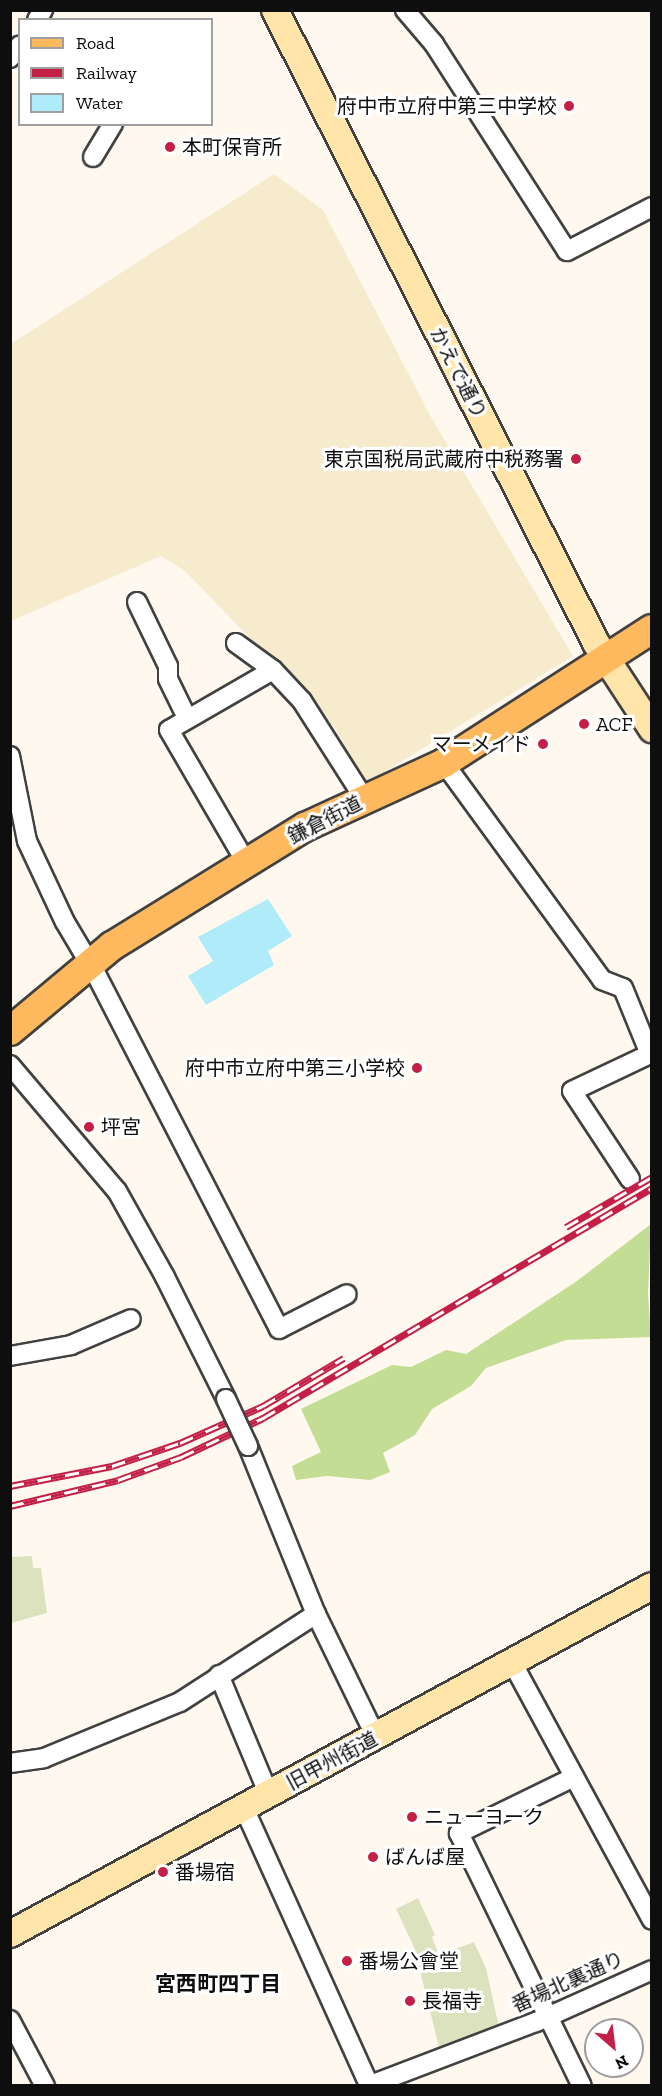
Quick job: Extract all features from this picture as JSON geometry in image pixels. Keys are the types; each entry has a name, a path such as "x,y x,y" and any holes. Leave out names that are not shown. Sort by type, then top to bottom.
{"main road":[{"name":"鎌倉街道","path":"10,1031 89,964 306,826 444,763 651,628"}],"street":[{"name":"かえで通り","path":"275,10 605,658 651,729"},
{"path":"405,10 434,44 567,251 651,207"},
{"path":"93,157 112,126"},
{"path":"137,602 168,666 168,679 187,718"},
{"path":"237,643 273,670 324,731 365,800"},
{"path":"247,864 169,730 273,670"},
{"path":"10,756 27,841 65,922 279,1329 347,1294"},
{"path":"444,763 602,980 623,988 651,1053 572,1091 630,1179"},
{"path":"10,1065 117,1191 165,1277 248,1446 316,1614 376,1737"},
{"path":"10,1356 71,1345 131,1319"},
{"name":"旧甲州街道","path":"10,1934 513,1664 651,1586"},
{"path":"10,1763 44,1758 129,1726 180,1702 316,1614"},
{"path":"513,1664 572,1778 651,1920"},
{"path":"219,1675 269,1795"},
{"path":"572,1778 459,1833 582,2085"},
{"path":"244,1808 368,2085"},
{"name":"番場北裏通り","path":"368,2085 549,2016 651,1970"},
{"path":"10,2020 45,2085"}],"shaded area":[{"path":"274,174 323,210 431,417 573,656 366,783 335,728 184,570 161,556 11,621 11,344"}],"green space":[{"path":"651,1224 648,1294 651,1337 566,1340 486,1368 471,1386 432,1409 415,1435 383,1453 390,1472 370,1480 327,1476 296,1480 292,1466 321,1452 301,1409 392,1365 411,1367 446,1350 466,1354 577,1281"},
{"path":"32,1556 33,1568 41,1568 47,1613 11,1623 11,1557"},
{"path":"418,1898 435,1935 432,1937 439,1955 474,1942 486,1968 499,2027 439,2047 414,1947 396,1909"}],"water":[{"path":"268,899 292,936 268,951 274,965 206,1005 188,976 213,961 198,937"}],"railway":[{"path":"566,1227 652,1177"},
{"path":"10,1506 118,1480 181,1457 263,1418 652,1188"},
{"path":"10,1486 112,1466 180,1443 263,1406 344,1358"}],"place":[{"name":"府中市立府中第三中学校","path":"569,106"},
{"name":"本町保育所","path":"170,147"},
{"name":"東京国税局武蔵府中税務署","path":"576,459"},
{"name":"ACF","path":"584,724"},
{"name":"マーメイド","path":"543,744"},
{"name":"府中市立府中第三小学校","path":"417,1068"},
{"name":"坪宮","path":"89,1127"},
{"name":"ニューヨーク","path":"412,1817"},
{"name":"ばんば屋","path":"373,1857"},
{"name":"番場宿","path":"163,1872"},
{"name":"番場公會堂","path":"347,1961"},
{"name":"長福寺","path":"410,2001"}],"district":[{"name":"宮西町四丁目","path":"218,1984"}]}
